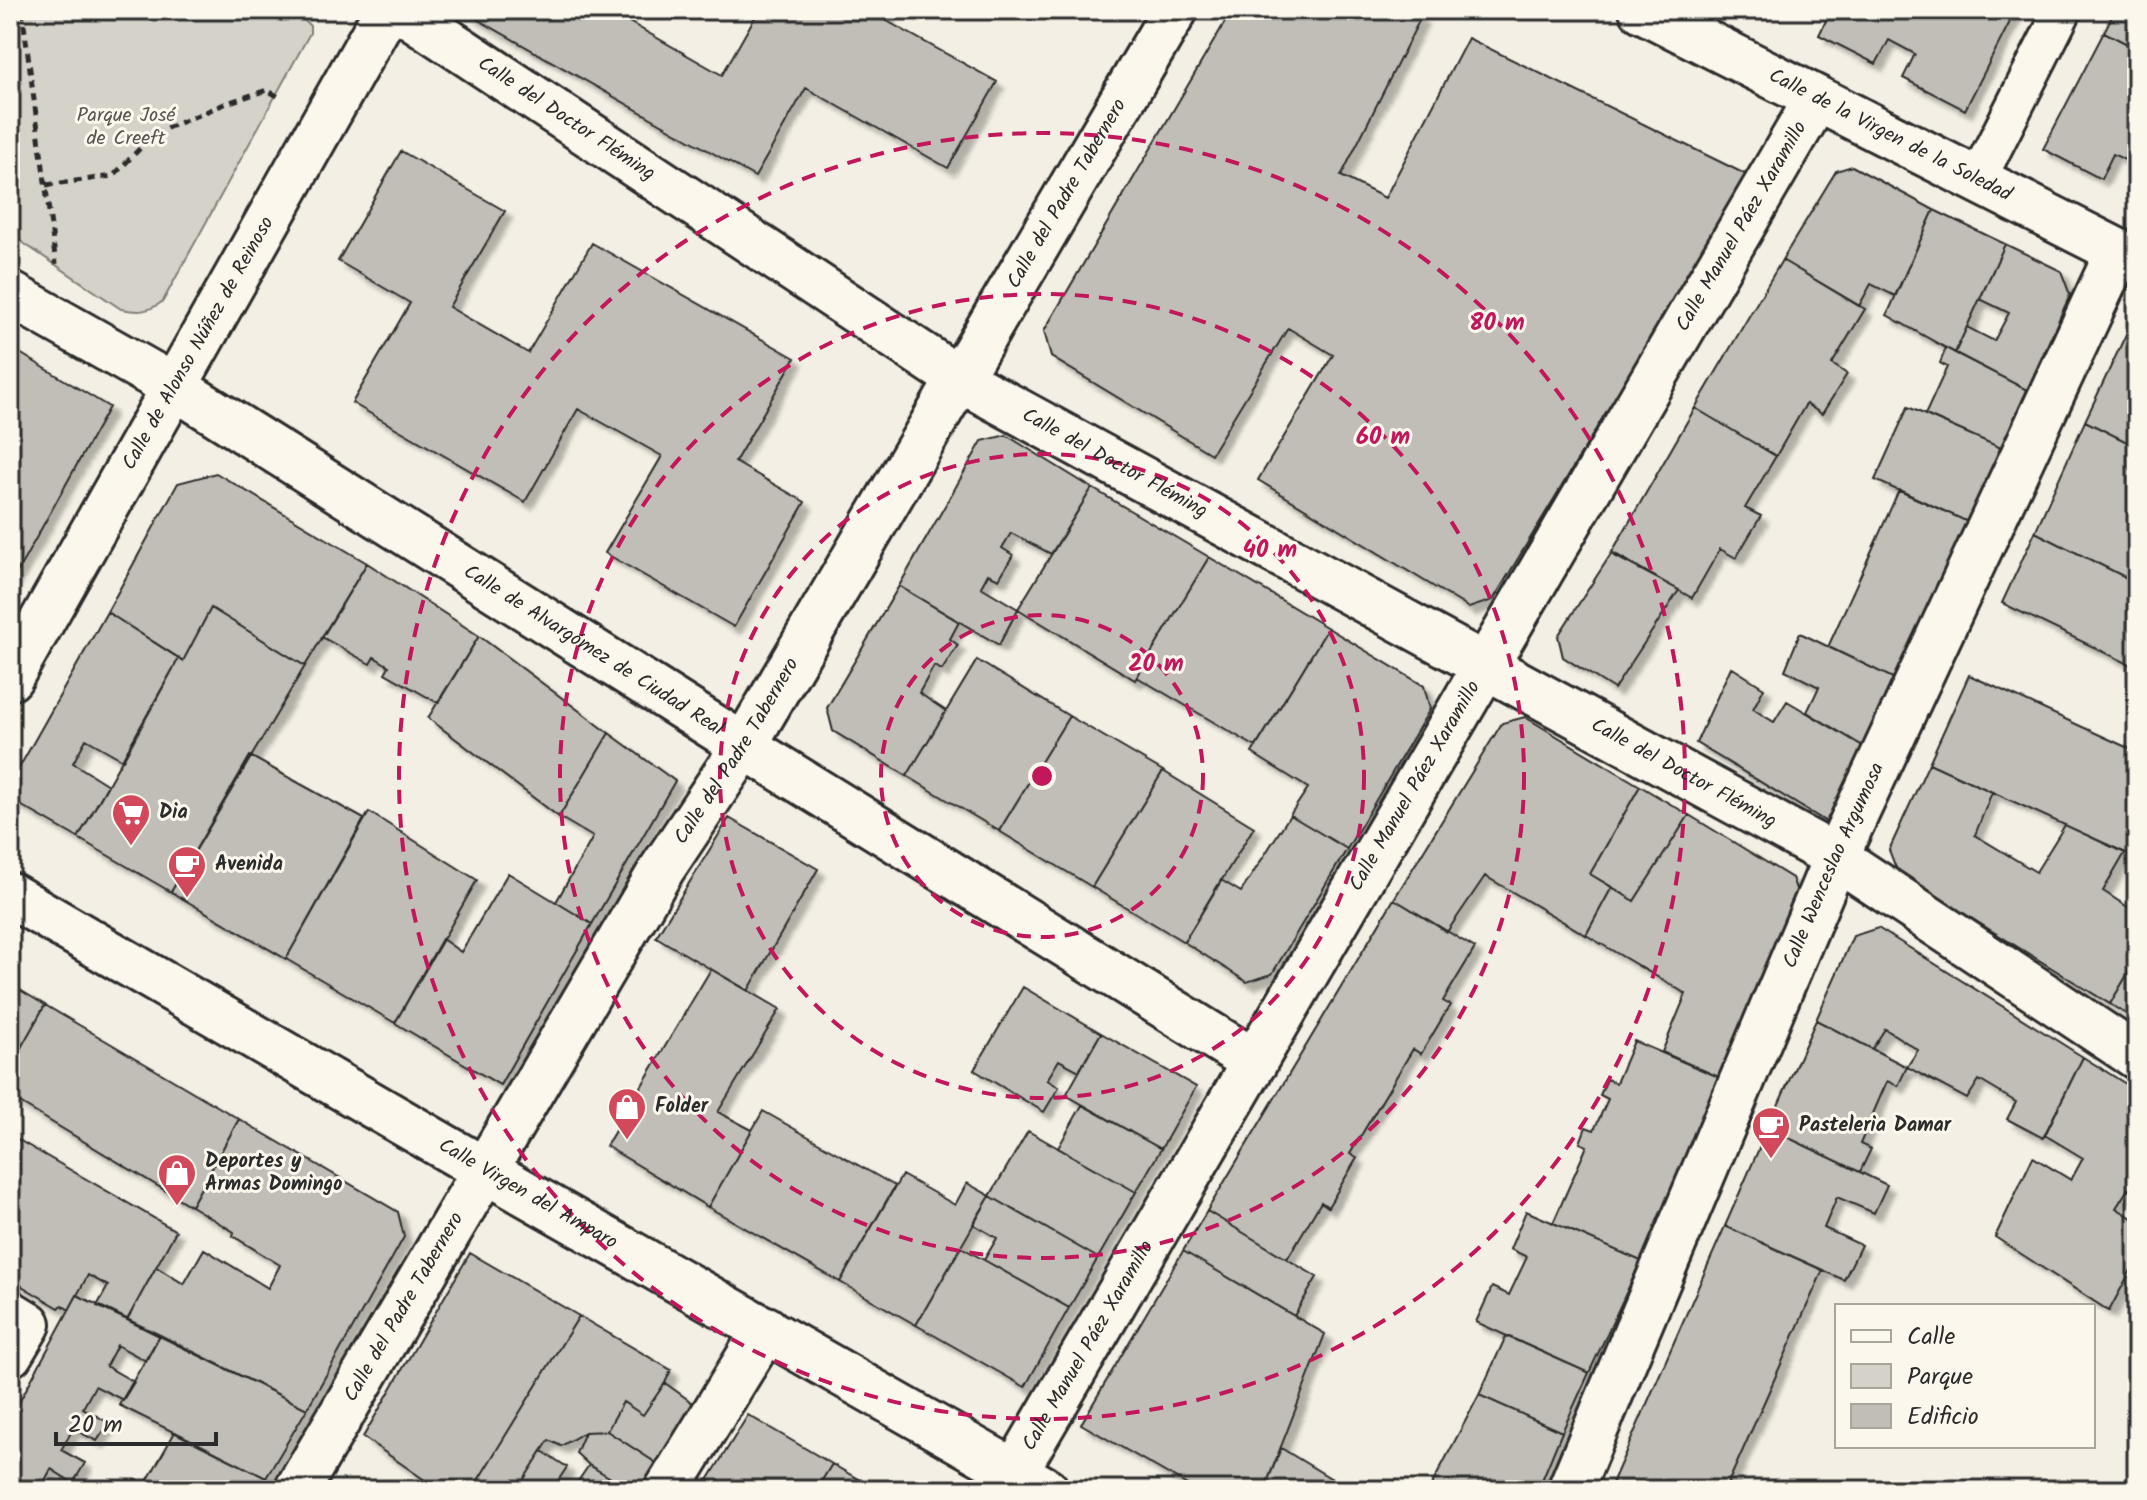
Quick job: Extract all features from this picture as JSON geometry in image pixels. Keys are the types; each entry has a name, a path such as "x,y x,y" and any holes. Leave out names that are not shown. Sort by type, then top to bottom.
{"street":[{"name":"Calle de Alonso Núñez de Reinoso","path":"10,678 387,10"},
{"name":"Calle del Doctor Fléming","path":"401,10 959,379 1836,857 2137,1057"},
{"name":"Calle del Padre Tabernero","path":"297,1490 662,869 744,746 1175,10"},
{"name":"Calle de la Virgen de la Soledad","path":"1642,10 2128,256"},
{"path":"1977,180 2063,10"},
{"name":"Calle Manuel Páez Xaramillo","path":"1031,1481 1255,1062 1816,100"},
{"name":"Calle Wenceslao Argumosa","path":"1570,1490 1836,857 2128,256"},
{"name":"Calle de Alvargómez de Ciudad Real","path":"10,294 173,386 744,746 1255,1062"},
{"name":"Calle Virgen del Amparo","path":"10,895 486,1171 1031,1481"},
{"path":"10,1313 28,1324 10,1354"},
{"path":"667,1490 766,1329"}],"path":[{"path":"22,10 58,276"},
{"path":"46,185 113,176 155,133 267,90 324,120"}],"green space":[{"name":"Parque José de Creeft","path":"10,10 294,10 310,26 310,33 163,301 148,310 121,309 10,234"}],"building":[{"path":"461,10 608,10 722,75 759,10 891,10 885,20 997,82 948,168 806,88 755,177"},
{"path":"1232,10 1409,10 1421,17 1341,176 1385,198 1468,38 1749,176 1493,600 1469,608 1258,480 1333,355 1288,328 1211,454 1051,357 1044,331"},
{"path":"1831,10 2016,10 1965,110 1903,78 1915,54 1889,40 1876,64 1819,35"},
{"path":"2115,10 2137,10 2137,49 2104,32"},
{"path":"2104,32 2137,49 2137,166 2113,154 2101,179 2043,149"},
{"path":"401,151 505,211 449,307 528,353 592,243 795,358 735,462 805,502 734,627 605,553 662,456 578,409 525,502 352,403 410,303 338,261"},
{"path":"1852,166 1934,210 1895,296 1871,284 1859,306 1782,260 1836,171"},
{"path":"2137,174 2137,196 2128,192"},
{"path":"1934,210 2005,244 1955,353 1887,315"},
{"path":"2005,244 2061,271 2070,295 2027,390 1955,353 1967,327 1994,341 2009,313 1980,299"},
{"path":"1782,260 1865,309 1832,364 1847,374 1822,414 1806,404 1776,456 1695,408"},
{"path":"2137,311 2137,405 2133,412 2137,415 2137,447 2085,421"},
{"path":"10,347 109,407 10,585"},
{"path":"1946,348 2027,390 2001,448 1925,415 1947,367 1940,363"},
{"path":"1908,407 2001,448 1968,522 1875,480"},
{"path":"1695,408 1776,456 1745,508 1761,516 1736,558 1720,549 1692,598 1612,552"},
{"path":"2085,421 2137,447 2137,583 2035,532"},
{"path":"1006,435 1092,488 1051,554 1011,533 1002,548 1013,555 999,579 988,574 981,587 1018,609 999,645 899,586 982,441"},
{"path":"216,473 367,563 305,666 211,608 183,661 107,612 178,483"},
{"path":"1092,488 1209,557 1135,680 1018,609"},
{"path":"1899,490 1968,522 1897,680 1828,647"},
{"path":"2035,532 2137,583 2137,668 2002,603"},
{"path":"1611,554 1679,590 1614,689 1563,657 1558,636"},
{"path":"1209,557 1328,628 1256,747 1137,677"},
{"path":"367,563 479,636 438,703 385,673 389,666 374,657 370,664 322,637"},
{"path":"899,586 959,622 950,639 958,645 942,670 934,666 919,693 946,711 907,776 833,731 827,708"},
{"path":"211,608 305,666 171,892 78,838 179,658 183,661"},
{"path":"107,612 179,658 123,760 86,739 73,763 108,785 78,838 10,799 10,784"},
{"path":"1328,628 1424,686 1430,709 1347,849 1290,815 1308,788 1252,753"},
{"path":"1800,633 1897,680 1866,748 1807,712 1819,687 1785,670"},
{"path":"479,636 609,733 559,817 428,718"},
{"path":"977,660 1069,716 999,831 907,776"},
{"path":"1731,667 1764,688 1753,709 1774,722 1787,701 1866,748 1830,824 1696,743"},
{"path":"1969,675 2137,752 2137,858 1929,763"},
{"path":"1069,716 1163,771 1092,887 999,831"},
{"path":"1525,717 1640,786 1590,874 1612,887 1586,935 1485,876 1447,932 1394,899 1502,723"},
{"path":"609,733 675,781 592,924 556,902 593,837 559,817"},
{"path":"250,756 364,819 286,959 171,892"},
{"path":"1929,763 1992,792 1975,835 2036,872 2065,825 2125,853 2103,891 2137,913 2137,958 2110,1004 1898,873 1889,850"},
{"path":"1163,771 1254,827 1184,942 1092,887"},
{"path":"1640,786 1689,815 1634,901 1590,874"},
{"path":"369,812 477,880 395,1023 286,959"},
{"path":"1290,815 1347,849 1272,974 1247,982 1184,942 1221,880 1241,892"},
{"path":"1689,815 1792,878 1801,903 1721,1078 1662,1052 1686,994 1586,935 1612,887 1634,901"},
{"path":"729,818 818,869 748,991 656,937"},
{"path":"508,873 592,924 500,1085 395,1023 442,939 461,952"},
{"path":"1394,899 1475,948 1443,1001 1450,1005 1421,1054 1413,1049 1350,1154 1357,1158 1328,1207 1321,1202 1287,1259 1207,1211"},
{"path":"1878,928 2083,1057 2043,1138 2007,1119 2016,1102 1979,1080 1967,1099 1907,1067 1918,1050 1885,1029 1872,1049 1816,1020 1853,936"},
{"path":"2137,958 2137,1021 2110,1004"},
{"path":"711,969 780,1009 718,1112 752,1130 708,1207 606,1146"},
{"path":"10,984 45,1005 10,1067"},
{"path":"1023,987 1101,1033 1079,1071 1059,1060 1047,1080 1059,1087 1044,1112 974,1070"},
{"path":"45,1005 239,1119 191,1206 10,1097 10,1067"},
{"path":"1816,1020 1907,1067 1898,1086 1887,1081 1860,1144 1871,1149 1860,1172 1768,1128"},
{"path":"1101,1033 1196,1087 1161,1149 1066,1095"},
{"path":"1634,1041 1721,1078 1641,1261 1553,1223 1587,1146 1580,1143 1586,1127 1594,1130 1608,1099 1600,1095 1607,1079 1616,1083"},
{"path":"2083,1057 2137,1091 2137,1195 2128,1189 2116,1208 2137,1221 2137,1259 2109,1311 1995,1237 2033,1157 2071,1180 2083,1158 2045,1135"},
{"path":"1082,1105 1161,1149 1136,1192 1058,1148"},
{"path":"763,1111 895,1186 840,1282 708,1207"},
{"path":"239,1119 398,1212 404,1237 307,1409 127,1320 156,1267 184,1284 204,1249 268,1288 280,1265 191,1206"},
{"path":"1768,1128 1887,1185 1874,1213 1837,1197 1824,1228 1861,1245 1844,1280 1725,1226"},
{"path":"1028,1131 1136,1192 1098,1258 990,1196"},
{"path":"10,1135 176,1231 127,1320 97,1306 108,1286 88,1275 69,1310 62,1305 59,1308 10,1279"},
{"path":"902,1175 955,1205 967,1183 990,1196 916,1325 840,1282"},
{"path":"990,1196 1098,1258 1069,1308 984,1260 997,1238 973,1224"},
{"path":"1207,1211 1317,1277 1294,1316 1183,1251"},
{"path":"1526,1211 1641,1261 1589,1373 1476,1322 1492,1287 1509,1295 1527,1257 1510,1249"},
{"path":"1725,1226 1823,1270 1725,1490 1609,1490"},
{"path":"961,1247 1069,1308 1025,1387 916,1325"},
{"path":"1183,1251 1325,1334 1264,1490 1196,1490 1081,1424"},
{"path":"470,1253 579,1316 472,1490 439,1490 363,1437"},
{"path":"77,1295 160,1335 146,1361 117,1345 106,1366 134,1382 123,1400 95,1386 83,1408 109,1423 97,1441 73,1429 61,1450 85,1463 73,1483 51,1469 40,1490 10,1490 10,1419"},
{"path":"579,1316 671,1370 665,1383 643,1415 623,1402 607,1431 585,1432 561,1446 549,1440 517,1490 472,1490"},
{"path":"160,1335 307,1409 266,1478 119,1405"},
{"path":"1506,1336 1589,1373 1562,1432 1479,1395"},
{"path":"665,1383 697,1406 661,1466 607,1431 623,1402 643,1415"},
{"path":"1479,1395 1562,1432 1538,1490 1429,1490"},
{"path":"748,1415 832,1464 816,1490 702,1490"},
{"path":"607,1431 661,1466 647,1490 631,1490 589,1465 576,1453 585,1432"},
{"path":"175,1432 266,1478 258,1490 142,1490"},
{"path":"1281,1448 1350,1490 1264,1490"},
{"path":"542,1451 567,1467 552,1490 517,1490"},
{"path":"832,1464 877,1490 816,1490"},
{"path":"589,1465 631,1490 572,1490"}],"place":[{"name":"Dia","path":"131,847"},
{"name":"Avenida","path":"187,899"},
{"name":"Folder","path":"627,1141"},
{"name":"Pasteleria Damar","path":"1771,1160"},
{"name":"Deportes y Armas Domingo","path":"177,1207"}]}
